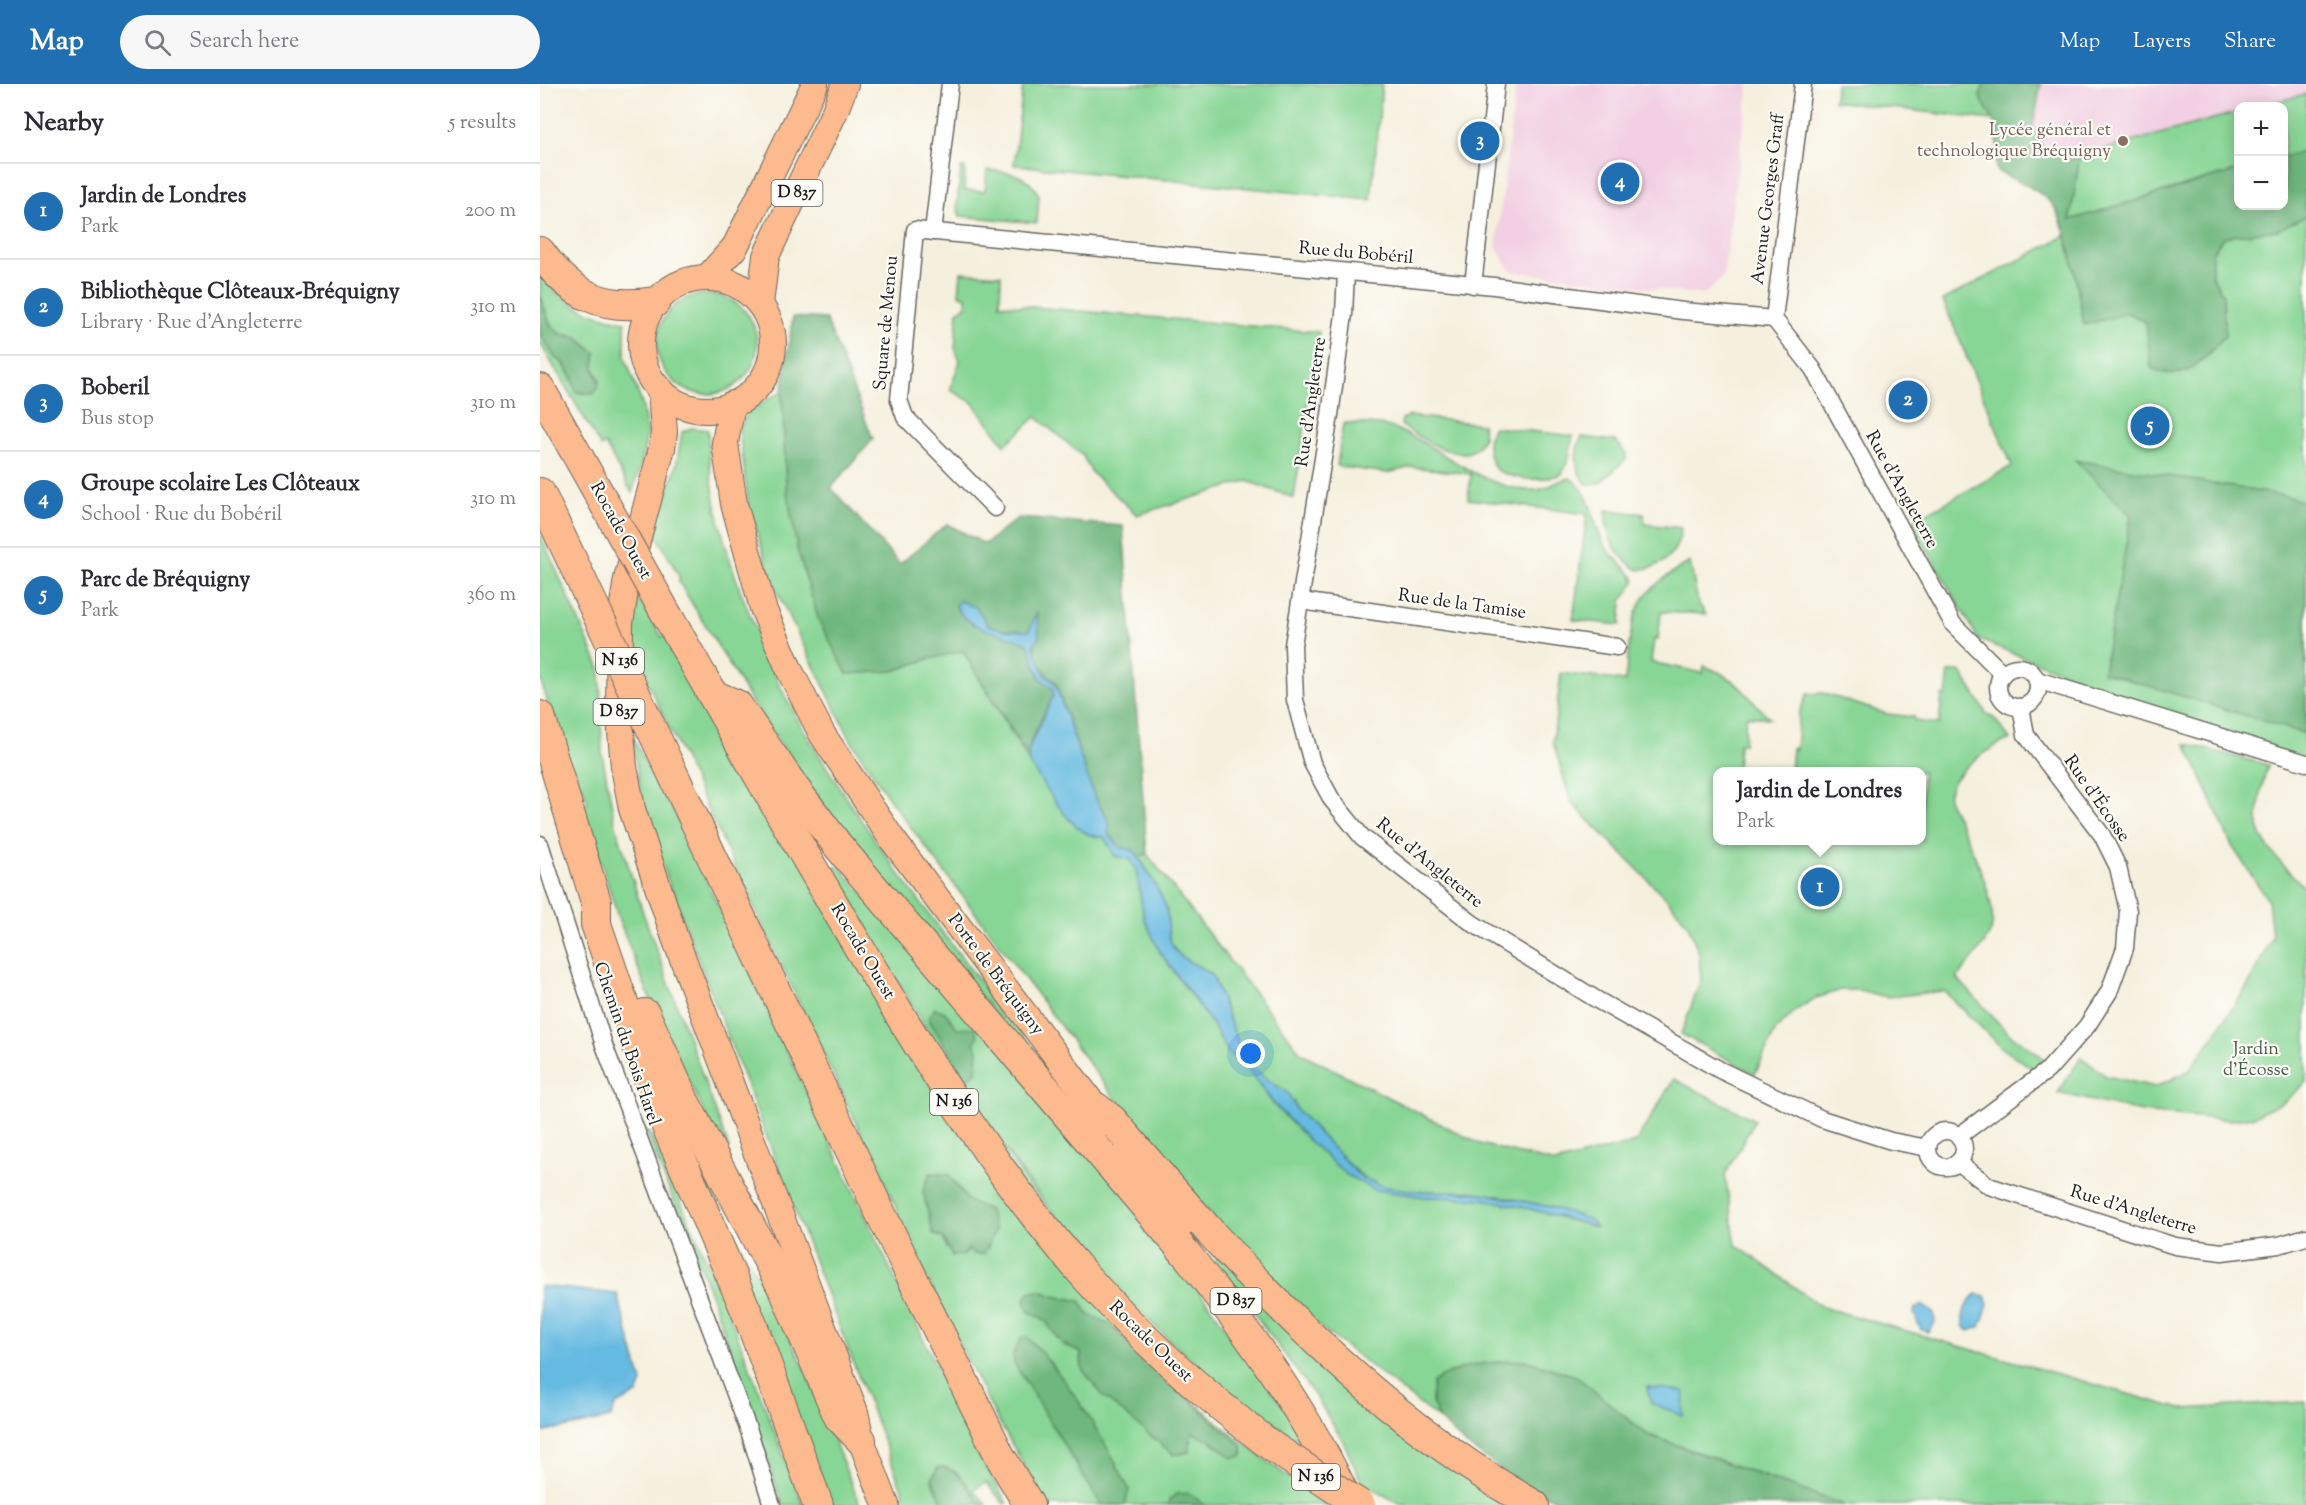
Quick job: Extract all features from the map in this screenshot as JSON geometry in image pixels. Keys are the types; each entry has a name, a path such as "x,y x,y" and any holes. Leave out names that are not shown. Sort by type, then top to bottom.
{"highway":[{"path":"540,252 563,280 579,292 599,301 617,305 656,302"},
{"name":"Rocade Ouest","path":"540,389 668,617 924,1055 1012,1184 1086,1277 1153,1348 1197,1388 1273,1447 1360,1505"},
{"name":"N 136","path":"540,493 875,1202 1001,1458 1029,1505"},
{"path":"713,695 737,705 839,848 1188,1256 1232,1312 1307,1422 1348,1505"},
{"path":"540,716 596,902 596,924 660,1110 751,1322 818,1505"},
{"path":"596,902 609,920 644,1012 684,1101 785,1292 839,1417 861,1440"},
{"path":"1095,1107 1112,1120 1212,1235 1274,1300 1354,1377 1438,1445 1534,1505"}],"main road":[{"name":"D 837","path":"707,278 735,247 815,84"},
{"name":"D 837","path":"760,304 766,256 835,111 845,84"},
{"path":"707,278 731,282 752,295 760,304 771,326 773,337 771,361 760,382 732,405 714,409 682,405 661,390 647,371 641,347 644,323 656,302 683,282 707,278"},
{"name":"D 837","path":"661,390 664,432 662,448 627,579 620,623 620,733 632,809 644,852 855,1412 861,1440"},
{"name":"Porte de Bréquigny","path":"732,405 725,455 739,529 763,608 806,703 828,743 898,847 1095,1107 1103,1127 1233,1297 1318,1417 1360,1505"},
{"path":"861,1440 886,1505"}],"street":[{"path":"933,232 950,84"},
{"path":"1473,285 1496,84"},
{"name":"Avenue Georges Graff","path":"1774,319 1803,84"},
{"name":"Square de Menou","path":"933,232 915,230 899,400 905,417 995,508"},
{"name":"Rue du Bobéril","path":"933,232 1473,285 1683,311 1774,319"},
{"name":"Rue d'Angleterre","path":"1346,273 1344,314 1330,414 1293,645 1295,700 1312,763 1332,800 1362,837 1472,923 1543,967 1720,1070 1822,1119 1891,1141 1928,1148"},
{"name":"Rue d'Angleterre","path":"1774,319 1813,369 1953,624 2003,674"},
{"name":"Rue de la Tamise","path":"1301,601 1617,647"},
{"path":"2018,667 2033,673 2037,680 2037,694 2028,705 2021,708 2006,703 2000,697 1999,681 2003,674 2018,667"},
{"path":"2037,680 2306,763"},
{"name":"Rue d'Écosse","path":"1959,1136 2048,1070 2086,1026 2109,992 2125,948 2128,911 2118,867 2102,835 2026,735 2021,708"},
{"name":"Chemin du Bois Harel","path":"540,844 545,883 749,1431 772,1505"},
{"path":"1942,1131 1959,1136 1964,1146 1958,1162 1947,1167 1936,1164 1928,1148 1932,1137 1942,1131"},
{"name":"Rue d'Angleterre","path":"1958,1162 1989,1186 2175,1246 2222,1252 2279,1245 2306,1237"}],"shaded area":[{"path":"1516,84 1749,84 1723,278 1703,295 1511,271 1496,247"},
{"name":"Lycée général et technologique Bréquigny","path":"1836,84 2306,84 2306,162 2288,168 2288,102 2234,102 2234,184 2065,236 2054,206 1993,120 1834,101"}],"green space":[{"path":"1023,84 1382,84 1371,200 1014,165"},
{"path":"1836,84 1984,84 1980,97 1993,120 1834,101"},
{"path":"1984,84 2041,84 2033,127 2044,150 2068,159 2080,156 2070,220 2234,171 2234,210 2288,210 2288,156 2306,150 2306,216 2277,230 2223,237 2212,253 2212,276 2223,294 2225,336 2201,361 2184,372 2174,374 2151,368 2146,322 2128,313 2084,325 2068,243 2058,213 2046,198 1997,171 1995,126 1980,97"},
{"path":"2306,94 2306,150 2288,156 2288,102 2275,102"},
{"path":"2234,113 2234,171 2070,220 2080,156"},
{"path":"2306,162 2306,760 2253,746 1979,640 1911,522 2012,466 1943,300 2065,236 2234,207 2234,210 2288,210 2288,198"},
{"path":"961,168 965,168 964,190 985,191 987,170 1017,175 1029,182 1039,195 1037,223 960,216 957,206"},
{"path":"961,272 1001,275 1000,304 1319,332 1294,498 1247,481 1137,515 1092,473 1083,456 1036,417 1005,445 972,402 950,390 960,361 955,349 958,311 966,306 966,297 959,294"},
{"path":"540,275 558,293 578,307 600,316 625,322 625,357 642,404 647,431 643,457 632,493 605,444 601,447 540,343 540,333 570,375 576,392 593,394 600,379 594,369 595,353 577,337 560,334 550,324 540,294"},
{"path":"540,294 550,324 560,334 576,337 596,353 594,368 599,384 593,394 576,392 572,376 564,363 555,358 540,333"},
{"path":"707,294 735,302 749,316 757,344 749,372 735,386 707,394 679,386 665,372 657,344 665,316 679,302"},
{"path":"793,317 826,319 873,439 831,488 900,564 947,524 985,544 1018,518 1123,526 1147,854 1139,857 1133,850 1119,847 1108,833 1106,816 1094,796 1056,683 1038,661 1034,635 1036,615 1029,631 1004,630 988,625 976,607 960,601 972,624 1028,643 1040,678 1053,688 1053,696 1031,740 1028,757 963,651 928,659 893,671 847,674 819,621 798,552 786,486 782,391"},
{"path":"782,391 786,486 798,552 893,671 928,659 963,651 1031,766 1104,836 1115,856 1130,858 1136,869 1144,918 1160,952 1212,1024 1228,1052 1252,1074 1273,1104 1311,1143 1347,1175 1375,1190 1483,1199 1523,1207 1594,1227 1587,1221 1560,1210 1524,1201 1469,1191 1399,1190 1373,1183 1365,1178 1345,1161 1297,1110 1294,1102 1245,1061 1213,977 1204,969 1184,959 1173,946 1162,898 1139,857 1147,854 1301,1053 1480,1144 1555,1163 1636,1142 1674,1079 1755,1120 1725,1175 1736,1245 1822,1307 2181,1409 2306,1402 2306,1505 1844,1505 1646,1434 1624,1415 1432,1402 1440,1420 1305,1315 1226,1232 1115,1098 891,801 853,744 772,582 748,501 739,429 749,411"},
{"path":"1409,416 1482,424 1483,438 1471,452 1461,453 1440,448 1401,425 1402,419"},
{"path":"1343,424 1378,425 1396,429 1475,473 1508,487 1534,490 1546,488 1570,478 1578,485 1589,502 1607,549 1630,572 1635,581 1622,601 1620,625 1573,620 1587,514 1468,499 1471,474 1412,467 1387,473 1337,466"},
{"path":"1494,427 1573,436 1569,458 1562,474 1529,479 1496,470 1488,449 1489,438"},
{"path":"691,428 708,430 716,509 730,561 748,611 786,698 862,822 947,939 1006,1016 1019,1028 1027,1042 1023,1046 851,845 755,707 679,582 679,576 651,525 657,506 662,506 676,467 682,432"},
{"path":"1582,437 1616,441 1626,454 1626,459 1600,483 1587,484 1580,474 1576,455"},
{"path":"2075,460 2291,497 2306,503 2306,734 2103,672 2131,516"},
{"path":"1606,510 1644,514 1644,524 1681,528 1677,545 1668,558 1662,562 1647,569 1638,570 1623,559 1609,537"},
{"path":"540,533 600,669 602,754 615,823 643,913 729,1148 724,1153 655,1011 619,920 583,805 588,802 582,785 576,787 540,679"},
{"path":"1690,562 1698,603 1706,614 1661,612 1658,640 1654,639 1651,662 1703,673 1704,666 1716,671 1741,688 1770,718 1746,716 1744,744 1739,744 1737,767 1713,767 1713,845 1926,845 1926,767 1790,767 1792,748 1796,749 1799,714 1807,694 1823,693 1887,714 1914,717 1915,721 1939,724 1942,696 1946,696 1949,672 1960,671 1987,714 1994,718 2010,739 1971,763 1962,771 1950,789 1948,799 1986,885 1992,920 1987,939 1957,978 2008,1033 2045,1059 2033,1069 2002,1048 1944,991 1887,997 1857,990 1841,990 1816,998 1796,1010 1776,1030 1755,1074 1681,1034 1701,980 1699,953 1687,923 1668,900 1571,802 1553,742 1561,673 1625,681 1630,640 1637,610 1644,597 1670,574"},
{"path":"636,594 662,637 666,635 723,736 1149,1361 1236,1437 1330,1505 1047,1505 995,1415 905,1234 895,1205 630,645","holes":["949,1175 968,1201 989,1210 988,1248 946,1248 943,1238","1041,1291 1053,1296 1080,1301 1089,1315 1108,1323 1149,1364 1242,1446 1232,1458 1210,1440 1192,1433 1174,1455 1082,1369 1081,1353 1062,1341 1047,1321"]},
{"path":"632,735 656,786 661,785 977,1452 1007,1503 1004,1504 986,1482 974,1490 987,1505 982,1505 959,1475 946,1468 938,1467 932,1479 944,1505 908,1505 666,875 642,803"},
{"name":"Jardin d'Écosse","path":"2186,744 2269,765 2260,797 2259,830 2273,853 2306,889 2306,1083 2284,1102 2252,1117 2232,1120 2142,1112 2058,1093 2081,1057 2106,1076 2156,1087 2190,1070 2249,984 2272,937 2268,900 2232,846"},
{"path":"838,866 1109,1168 1319,1455 1274,1425 1272,1427 1205,1372 1141,1313 1095,1264 1011,1157 936,1044 832,869"},
{"path":"935,1008 945,1012 958,1029 975,1027 978,1037 974,1043 978,1051 976,1072 966,1080 928,1018"},
{"path":"649,1130 721,1293 803,1505 783,1505 711,1294 646,1132"},
{"path":"930,1173 949,1175 968,1201 989,1210 995,1231 984,1254 974,1254 968,1249 965,1255 952,1256 943,1238 933,1234 923,1191"},
{"path":"710,1185 804,1366 860,1505 831,1505 705,1187"},
{"path":"1221,1256 1515,1505 1402,1505 1362,1483 1343,1441 1318,1400 1215,1260"},
{"path":"1041,1291 1053,1296 1080,1301 1089,1315 1108,1323 1149,1364 1242,1446 1243,1456 1232,1458 1210,1440 1192,1433 1189,1452 1174,1455 1104,1397 1082,1369 1081,1353 1062,1344 1045,1320 1028,1311 1025,1299 1029,1292"},
{"path":"1022,1337 1027,1337 1057,1371 1096,1429 1129,1489 1125,1505 1101,1505 1014,1363 1013,1354"},
{"path":"1525,1360 1576,1376 1646,1434 1844,1505 1565,1505 1518,1481 1465,1444 1440,1420 1432,1402 1433,1382 1455,1371 1477,1365"},
{"path":"938,1467 946,1468 959,1475 982,1505 944,1505 932,1479"},
{"path":"1189,1493 1205,1505 1169,1505 1169,1500 1176,1494"}],"water":[{"path":"960,601 976,607 988,625 1004,630 1029,631 1037,612 1039,637 1033,646 1045,675 1055,683 1094,796 1110,824 1108,833 1119,847 1133,850 1142,862 1167,911 1169,936 1173,946 1184,959 1204,969 1213,977 1245,1061 1288,1093 1297,1110 1361,1177 1385,1187 1418,1191 1482,1193 1552,1207 1590,1220 1596,1227 1523,1207 1483,1199 1425,1197 1375,1190 1347,1175 1311,1143 1274,1104 1252,1074 1228,1052 1212,1024 1160,952 1144,918 1136,869 1130,859 1115,856 1104,837 1093,836 1072,822 1031,766 1028,757 1029,748 1053,696 1053,689 1040,678 1028,643 976,625 960,612 956,604"},
{"path":"540,1286 617,1294 642,1382 637,1394 616,1405 610,1418 540,1433"},
{"path":"1977,1294 1985,1296 1988,1305 1980,1327 1969,1331 1964,1327 1964,1313 1967,1304"},
{"path":"1922,1305 1934,1313 1935,1323 1928,1332 1921,1330 1914,1314 1915,1308"},
{"path":"1647,1387 1684,1391 1683,1416 1651,1403"}],"place":[{"name":"Boberil","path":"1480,141"},
{"name":"Lycée général et technologique Bréquigny","path":"2123,141"},
{"name":"Groupe scolaire Les Clôteaux","path":"1620,182"},
{"name":"Bibliothèque Clôteaux-Bréquigny","path":"1908,400"},
{"name":"Parc de Bréquigny","path":"2150,426"},
{"name":"Jardin de Londres","path":"1820,887"}]}
